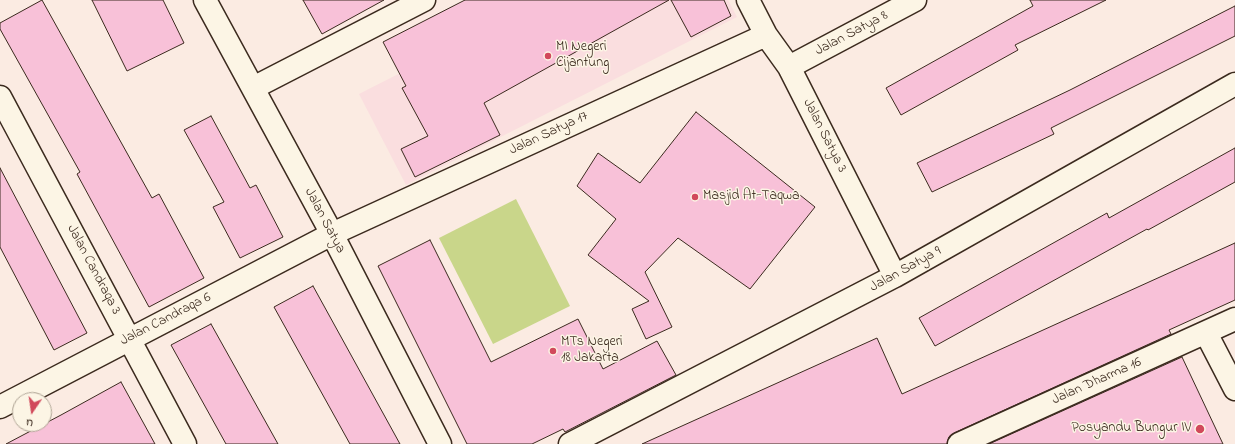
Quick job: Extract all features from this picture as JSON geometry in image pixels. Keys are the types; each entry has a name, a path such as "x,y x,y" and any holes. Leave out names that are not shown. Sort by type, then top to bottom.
{"street":[{"name":"Jalan Satya","path":"205,0 332,234 440,444"},
{"path":"253,88 424,0"},
{"name":"Jalan Satya 3","path":"748,0 766,34 790,67 895,276"},
{"name":"Jalan Satya 8","path":"790,67 915,0"},
{"name":"Jalan Satya 17","path":"332,234 766,34"},
{"name":"Jalan Satya 9","path":"570,444 895,276 1235,84"},
{"name":"Jalan Candraqa 3","path":"0,97 185,444"},
{"name":"Jalan Candraqa 6","path":"0,407 332,234"},
{"name":"Jalan Dharma 16","path":"959,444 1235,319"},
{"path":"1206,333 1235,389"}],"shaded area":[{"name":"MI Negeri Cijantung","path":"544,0 728,0 737,17 406,185 359,94"}],"green space":[{"path":"516,199 570,306 493,344 439,238"}],"building":[{"path":"42,0 152,198 159,194 204,278 149,307 77,174 80,172 0,29 0,23"},
{"path":"92,0 163,0 184,43 127,71"},
{"path":"303,0 384,0 322,34"},
{"path":"465,0 669,0 484,103 500,135 415,177 401,149 428,136 402,88 406,86 383,42"},
{"path":"671,0 724,0 731,16 691,37"},
{"path":"1030,0 1106,0 1015,45 1018,50 901,115 886,88 1033,6"},
{"path":"1235,6 1235,36 1051,128 1054,134 932,192 917,163 1070,90"},
{"name":"Masjid At-Taqwa","path":"696,112 815,207 750,289 678,238 645,272 672,327 646,339 632,309 649,301 588,255 616,219 577,186 598,153 640,183"},
{"path":"211,116 250,188 256,185 283,237 240,258 213,207 224,202 184,130"},
{"path":"1235,148 1235,182 935,346 919,318 1107,213 1109,218"},
{"path":"0,168 87,333 54,350 0,247"},
{"name":"MTs Negeri 18 Jakarta","path":"430,240 491,362 578,319 603,369 657,341 676,375 565,432 563,429 532,444 467,444 378,266"},
{"path":"1235,243 1235,300 1169,330 1171,334 954,433 949,437 947,444 642,444 877,338 902,394"},
{"path":"313,286 400,444 350,444 274,307"},
{"path":"211,324 278,444 226,444 171,345"},
{"path":"1182,357 1223,444 989,444"},
{"path":"121,382 155,444 6,444 29,432 52,432 52,420"}],"place":[{"name":"MI Negeri Cijantung","path":"548,56"},
{"name":"Masjid At-Taqwa","path":"695,197"},
{"name":"MTs Negeri 18 Jakarta","path":"553,351"},
{"name":"Posyandu Bungur IV","path":"1200,429"}]}
